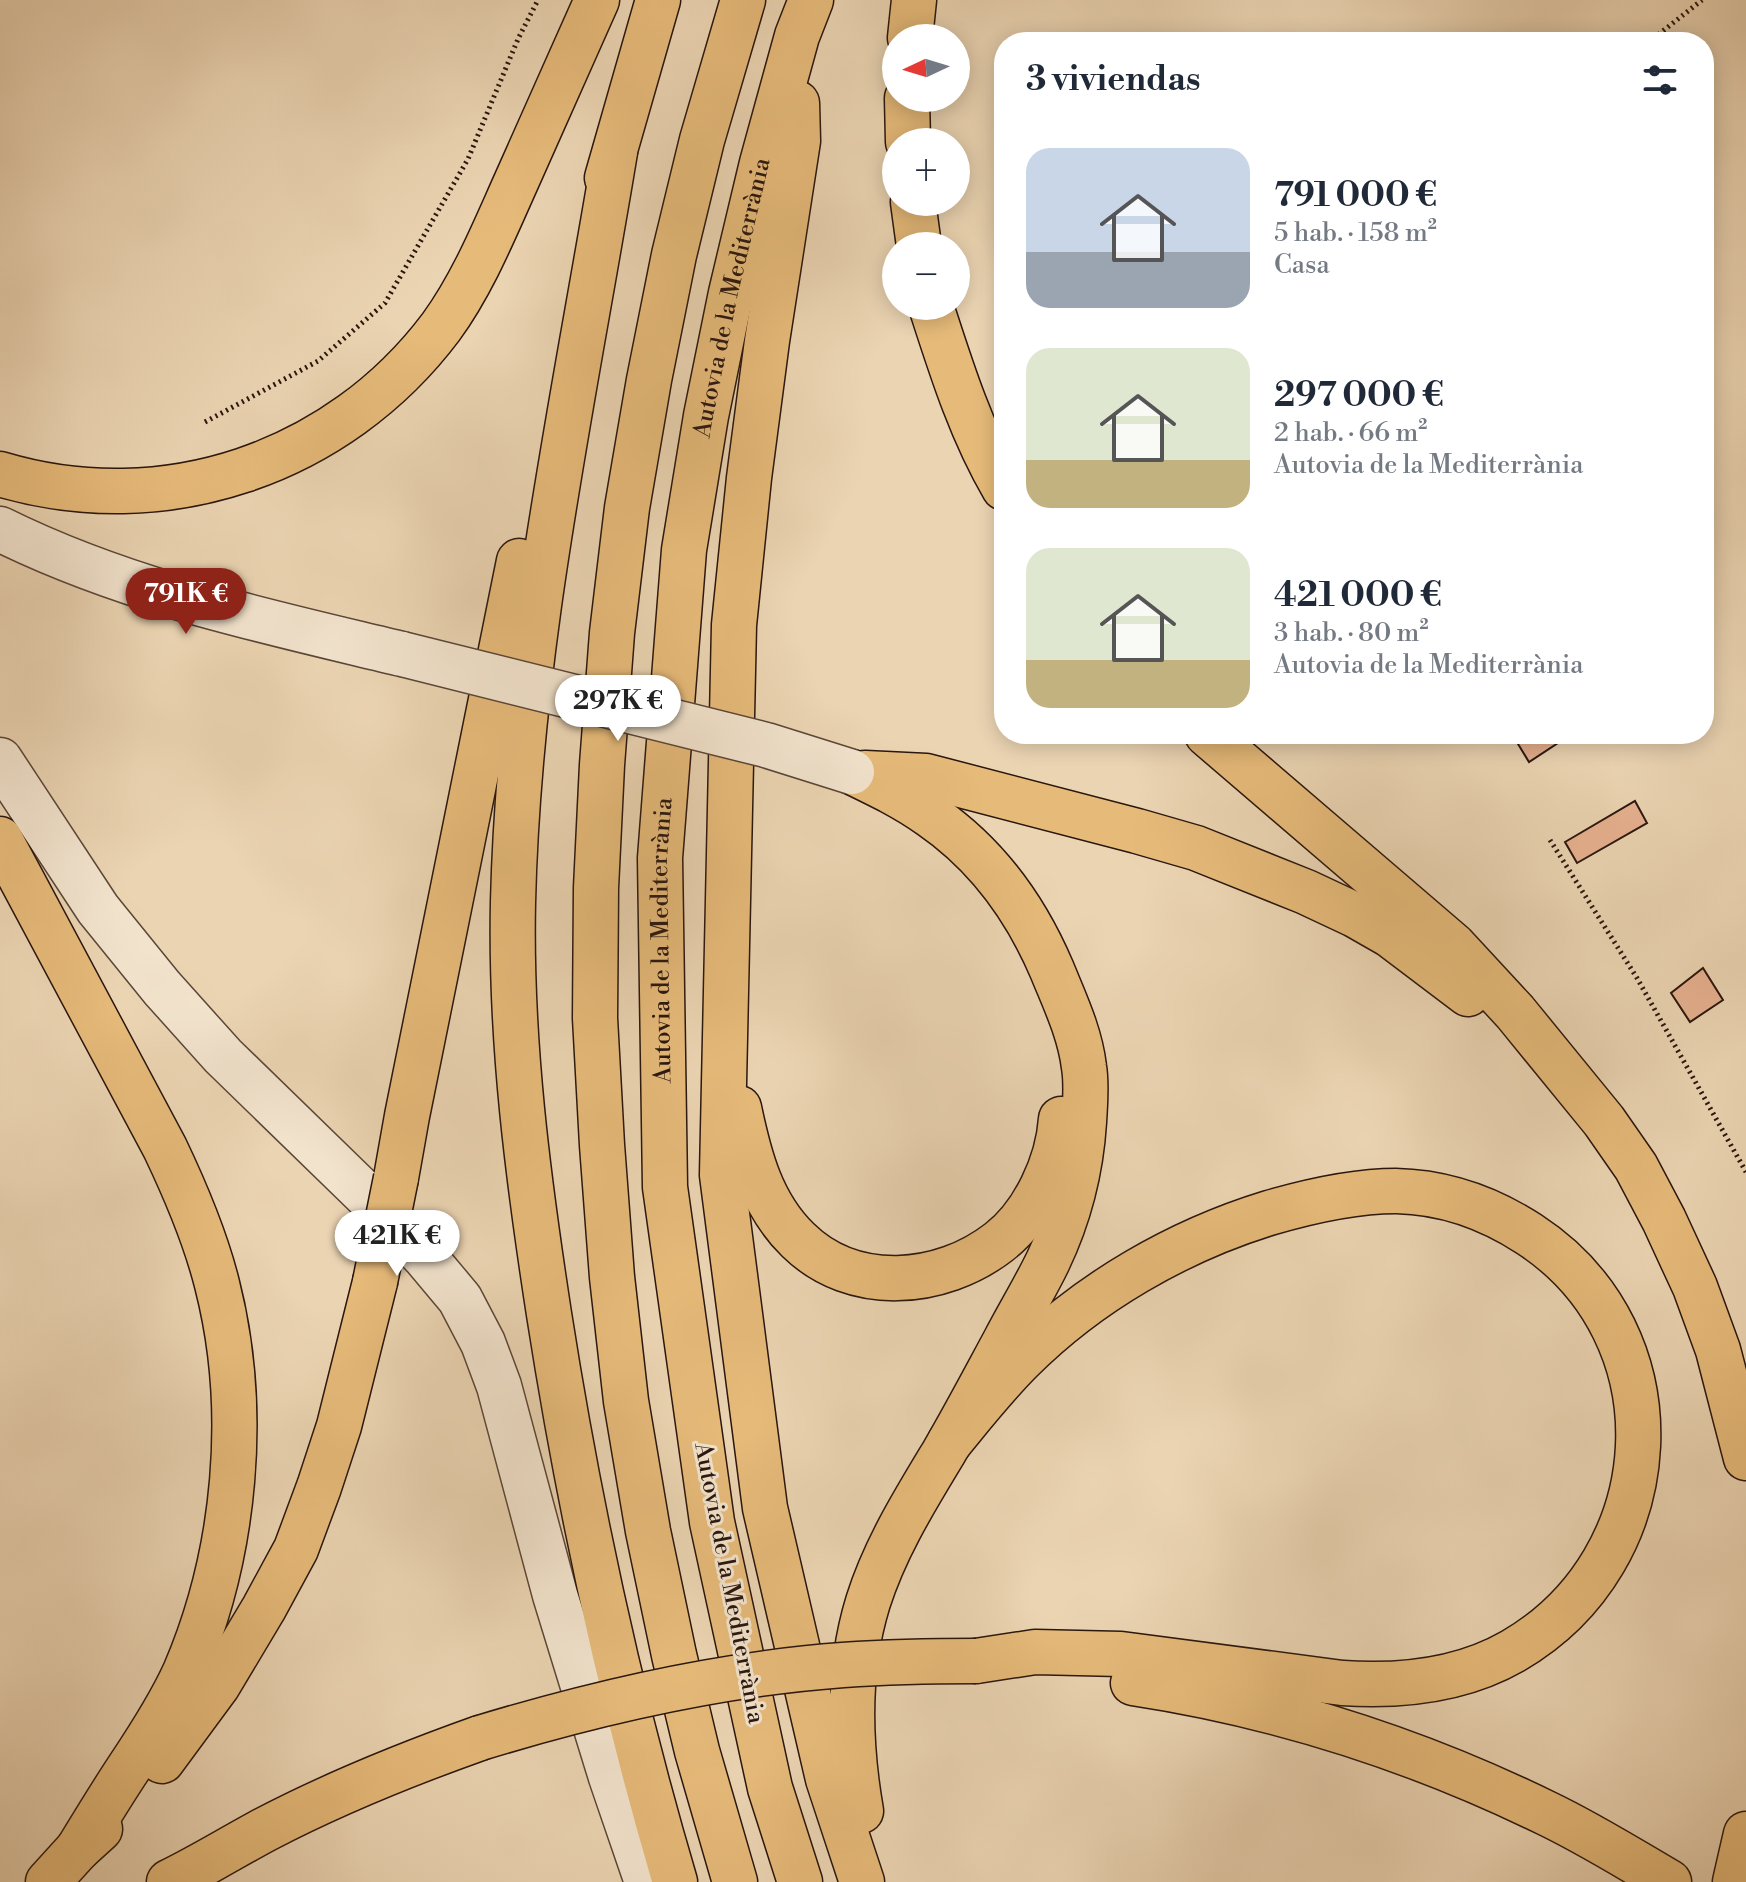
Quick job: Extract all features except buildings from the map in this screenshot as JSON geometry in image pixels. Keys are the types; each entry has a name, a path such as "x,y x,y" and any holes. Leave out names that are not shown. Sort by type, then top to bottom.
{"highway":[{"path":"0,474 55,487 98,491 148,490 200,484 243,471 288,451 330,430 370,402 410,365 442,325 468,284 597,0"},
{"path":"48,1882 118,1812 162,1762 218,1685 290,1561 339,1426 375,1282 572,300 658,0"},
{"path":"911,24 914,0"},
{"path":"735,1882 697,1751 674,1655 648,1531 626,1401 602,1145 595,1018 595,902 612,633 627,508 674,255 702,140 741,4"},
{"path":"804,18 798,141 763,372 734,625 722,1175 765,1508 828,1779 862,1882"},
{"name":"Autovia de la Mediterrània","path":"800,1882 770,1788 712,1522 665,1187 660,858 684,550 706,416 762,163 804,18"},
{"path":"615,152 565,441 527,704 513,906 515,990 518,1073 527,1158 564,1410 621,1681 675,1882"},
{"path":"936,320 970,418 994,467"},
{"path":"1219,744 1453,945 1515,1012 1604,1121 1636,1167 1695,1287 1718,1350 1746,1458"},
{"path":"852,772 930,815 958,837 1003,884 1027,918 1047,958 1078,1037 1085,1069 1083,1142 1077,1179 1048,1261 886,1554 868,1603 857,1649 850,1714 855,1775 877,1882"},
{"path":"852,772 926,776 1137,831 1196,848 1306,892 1390,935 1446,976 1498,1017 1604,1121"},
{"path":"0,839 187,1194 218,1286 234,1400 234,1462 229,1520 203,1625 184,1673 160,1720 78,1849"},
{"path":"726,1038 752,1162 764,1193 781,1220 799,1241 840,1268 866,1276 895,1279 924,1276 952,1269 978,1257 1001,1241 1021,1219 1051,1164 1060,1130 1063,1058 1047,958"},
{"path":"169,1882 266,1829 427,1756 601,1704 734,1678 840,1665 976,1661 1035,1652 1083,1651 1374,1685 1402,1684 1460,1674 1513,1651 1560,1616 1598,1573 1613,1547 1631,1495 1638,1464 1639,1434 1629,1370 1605,1311 1565,1260 1517,1225 1488,1211 1431,1194 1397,1191 1365,1192 1290,1207 1239,1223 1180,1249 1125,1279 1052,1332 1023,1358 950,1442"},
{"path":"976,1661 1204,1695 1334,1728 1495,1789 1590,1836 1669,1882"},
{"path":"1735,1882 1746,1834"}],"street":[{"path":"0,529 42,550 174,598 766,745 852,772"},
{"path":"0,760 98,909 162,988 223,1056 367,1196 460,1299 483,1343 499,1386 555,1595 647,1882"}],"path":[{"path":"205,422 318,361 385,303 468,159 518,39 538,0"},
{"path":"1662,32 1702,0"},
{"path":"1550,840 1637,978 1746,1172"}]}
